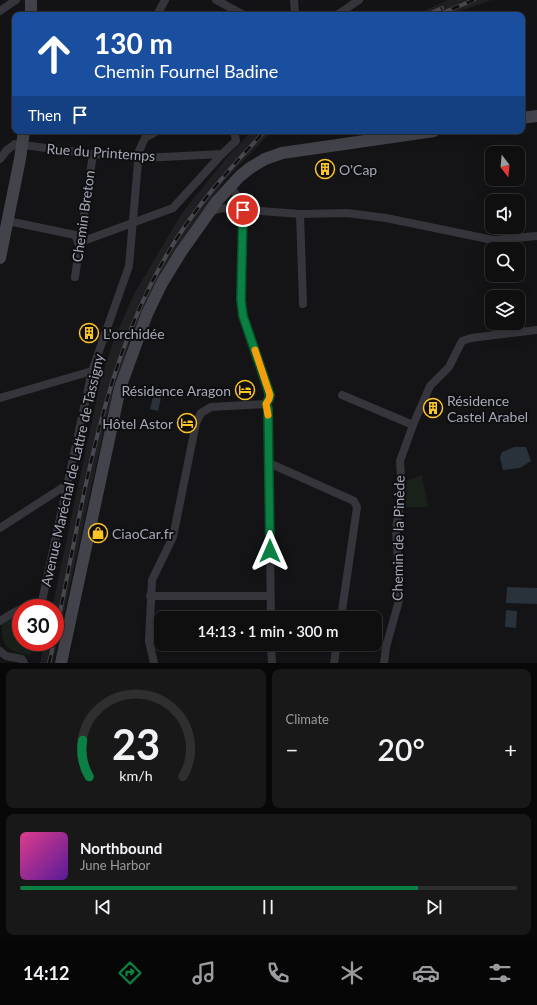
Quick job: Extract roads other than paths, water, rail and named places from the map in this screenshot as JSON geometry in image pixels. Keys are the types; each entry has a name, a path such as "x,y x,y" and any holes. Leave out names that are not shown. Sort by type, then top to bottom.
{"main road":[{"path":"31,0 31,12"},
{"path":"525,118 537,116"},
{"path":"0,258 24,134"},
{"path":"61,663 120,388 147,314 162,283 208,212 230,186 250,168 265,159 282,153 413,134"}],"street":[{"path":"159,12 165,0"},
{"path":"216,0 238,12"},
{"path":"294,0 295,12"},
{"path":"341,12 359,0"},
{"path":"0,11 14,2"},
{"name":"Avenue Maréchal de Lattre de Tassigny","path":"42,599 92,371 129,266 137,158 145,138 152,134"},
{"path":"8,222 75,235 78,243 173,208 222,154 236,141 235,134"},
{"path":"0,159 7,150 15,144 23,144"},
{"name":"Rue du Printemps","path":"23,144 93,154 137,158 222,154"},
{"name":"Chemin Breton","path":"75,277 78,243 93,154"},
{"path":"230,186 243,204 241,300 243,316 270,395 266,404"},
{"path":"208,212 224,208 300,214 347,214 386,218 493,240 537,236"},
{"path":"300,214 303,304"},
{"name":"Chemin de la Pinède","path":"384,663 386,647 400,597 396,528 402,493 400,462 412,425 430,386 449,367 462,341 470,338 537,330"},
{"path":"0,398 92,371"},
{"path":"342,395 412,425"},
{"path":"266,404 268,409 271,611"},
{"path":"154,663 149,641 150,596 152,580 173,538 191,443 201,413 211,407 266,404"},
{"path":"269,463 354,501 357,507 342,611"},
{"path":"0,528 68,484"},
{"path":"150,596 270,596"},
{"path":"0,621 12,613"},
{"path":"0,651 11,660 22,659 24,663"},
{"path":"271,651 272,663"},
{"path":"334,663 336,651"}],"railway":[{"path":"444,12 474,0"},
{"path":"433,12 442,8"},
{"path":"62,599 85,488 110,390 126,342 145,296 169,251 190,219 214,188 262,134"},
{"path":"49,663 52,651"}],"place":[{"name":"O'Cap","path":"325,169"},
{"name":"L'orchidée","path":"89,333"},
{"name":"Résidence Aragon","path":"245,390"},
{"name":"Résidence Castel Arabel","path":"433,408"},
{"name":"Hôtel Astor","path":"187,423"},
{"name":"CiaoCar.fr","path":"98,533"}]}
